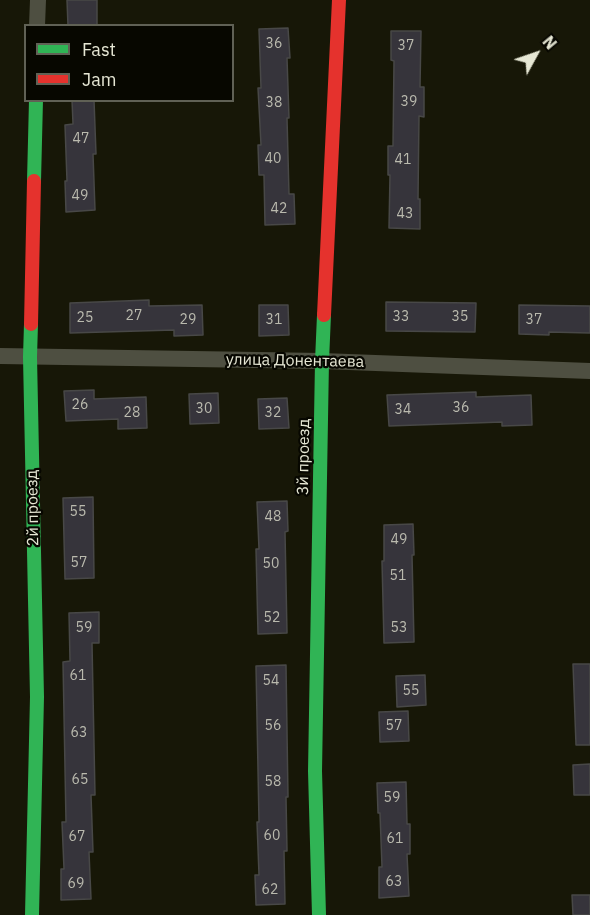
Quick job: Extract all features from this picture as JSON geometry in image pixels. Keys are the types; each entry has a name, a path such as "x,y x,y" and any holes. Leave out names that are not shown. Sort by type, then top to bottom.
{"street":[{"path":"38,0 38,24"},
{"name":"3й проезд","path":"319,915 315,771 322,361 339,0"},
{"name":"2й проезд","path":"32,915 37,697 30,357 36,102"},
{"name":"улица Донентаева","path":"0,356 322,361 590,371"}],"building":[{"path":"67,0 97,0 97,24 68,24"},
{"path":"288,28 290,58 287,58 289,194 294,194 295,224 265,225 264,175 259,175 258,145 261,145 258,88 261,88 259,29"},
{"path":"391,31 421,31 420,87 424,87 424,117 419,116 420,229 389,228 388,146 393,146 394,61 391,60"},
{"path":"72,102 94,102 95,210 66,212 65,125 73,124"},
{"path":"149,300 149,306 202,305 203,335 174,336 174,330 70,333 70,303"},
{"path":"386,302 476,303 475,332 386,331"},
{"path":"259,305 288,305 289,335 259,336"},
{"path":"519,305 590,306 590,333 519,334"},
{"path":"94,390 94,399 146,397 147,428 118,429 118,419 66,421 64,391"},
{"path":"476,392 476,397 531,395 532,425 502,426 502,422 389,426 387,395"},
{"path":"218,393 219,423 190,424 189,394"},
{"path":"287,398 289,428 259,429 258,399"},
{"path":"93,497 94,578 65,579 63,498"},
{"path":"287,501 288,531 285,532 287,633 258,634 257,502"},
{"path":"413,524 414,642 384,643 382,561 384,561 384,525"},
{"path":"99,612 99,643 92,643 95,795 91,795 93,852 89,852 91,899 61,900 61,869 64,869 62,822 66,822 63,662 70,661 69,613"},
{"path":"573,664 590,664 590,745 576,745"},
{"path":"286,665 288,797 286,797 287,851 284,851 285,904 256,905 255,875 259,875 257,822 259,822 256,666"},
{"path":"425,675 426,705 397,707 396,676"},
{"path":"408,711 409,741 380,742 379,712"},
{"path":"590,764 590,795 574,795 573,765"},
{"path":"406,782 407,824 410,824 410,854 407,854 409,896 379,898 379,867 382,867 377,783"},
{"path":"572,895 590,895 590,915 573,915"}],"traffic: fast":[{"path":"34,181 36,102"},
{"path":"319,915 315,771 324,315"},
{"path":"31,324 37,697 32,915"}],"traffic: jam":[{"path":"324,315 339,0"},
{"path":"31,324 34,181"}]}
